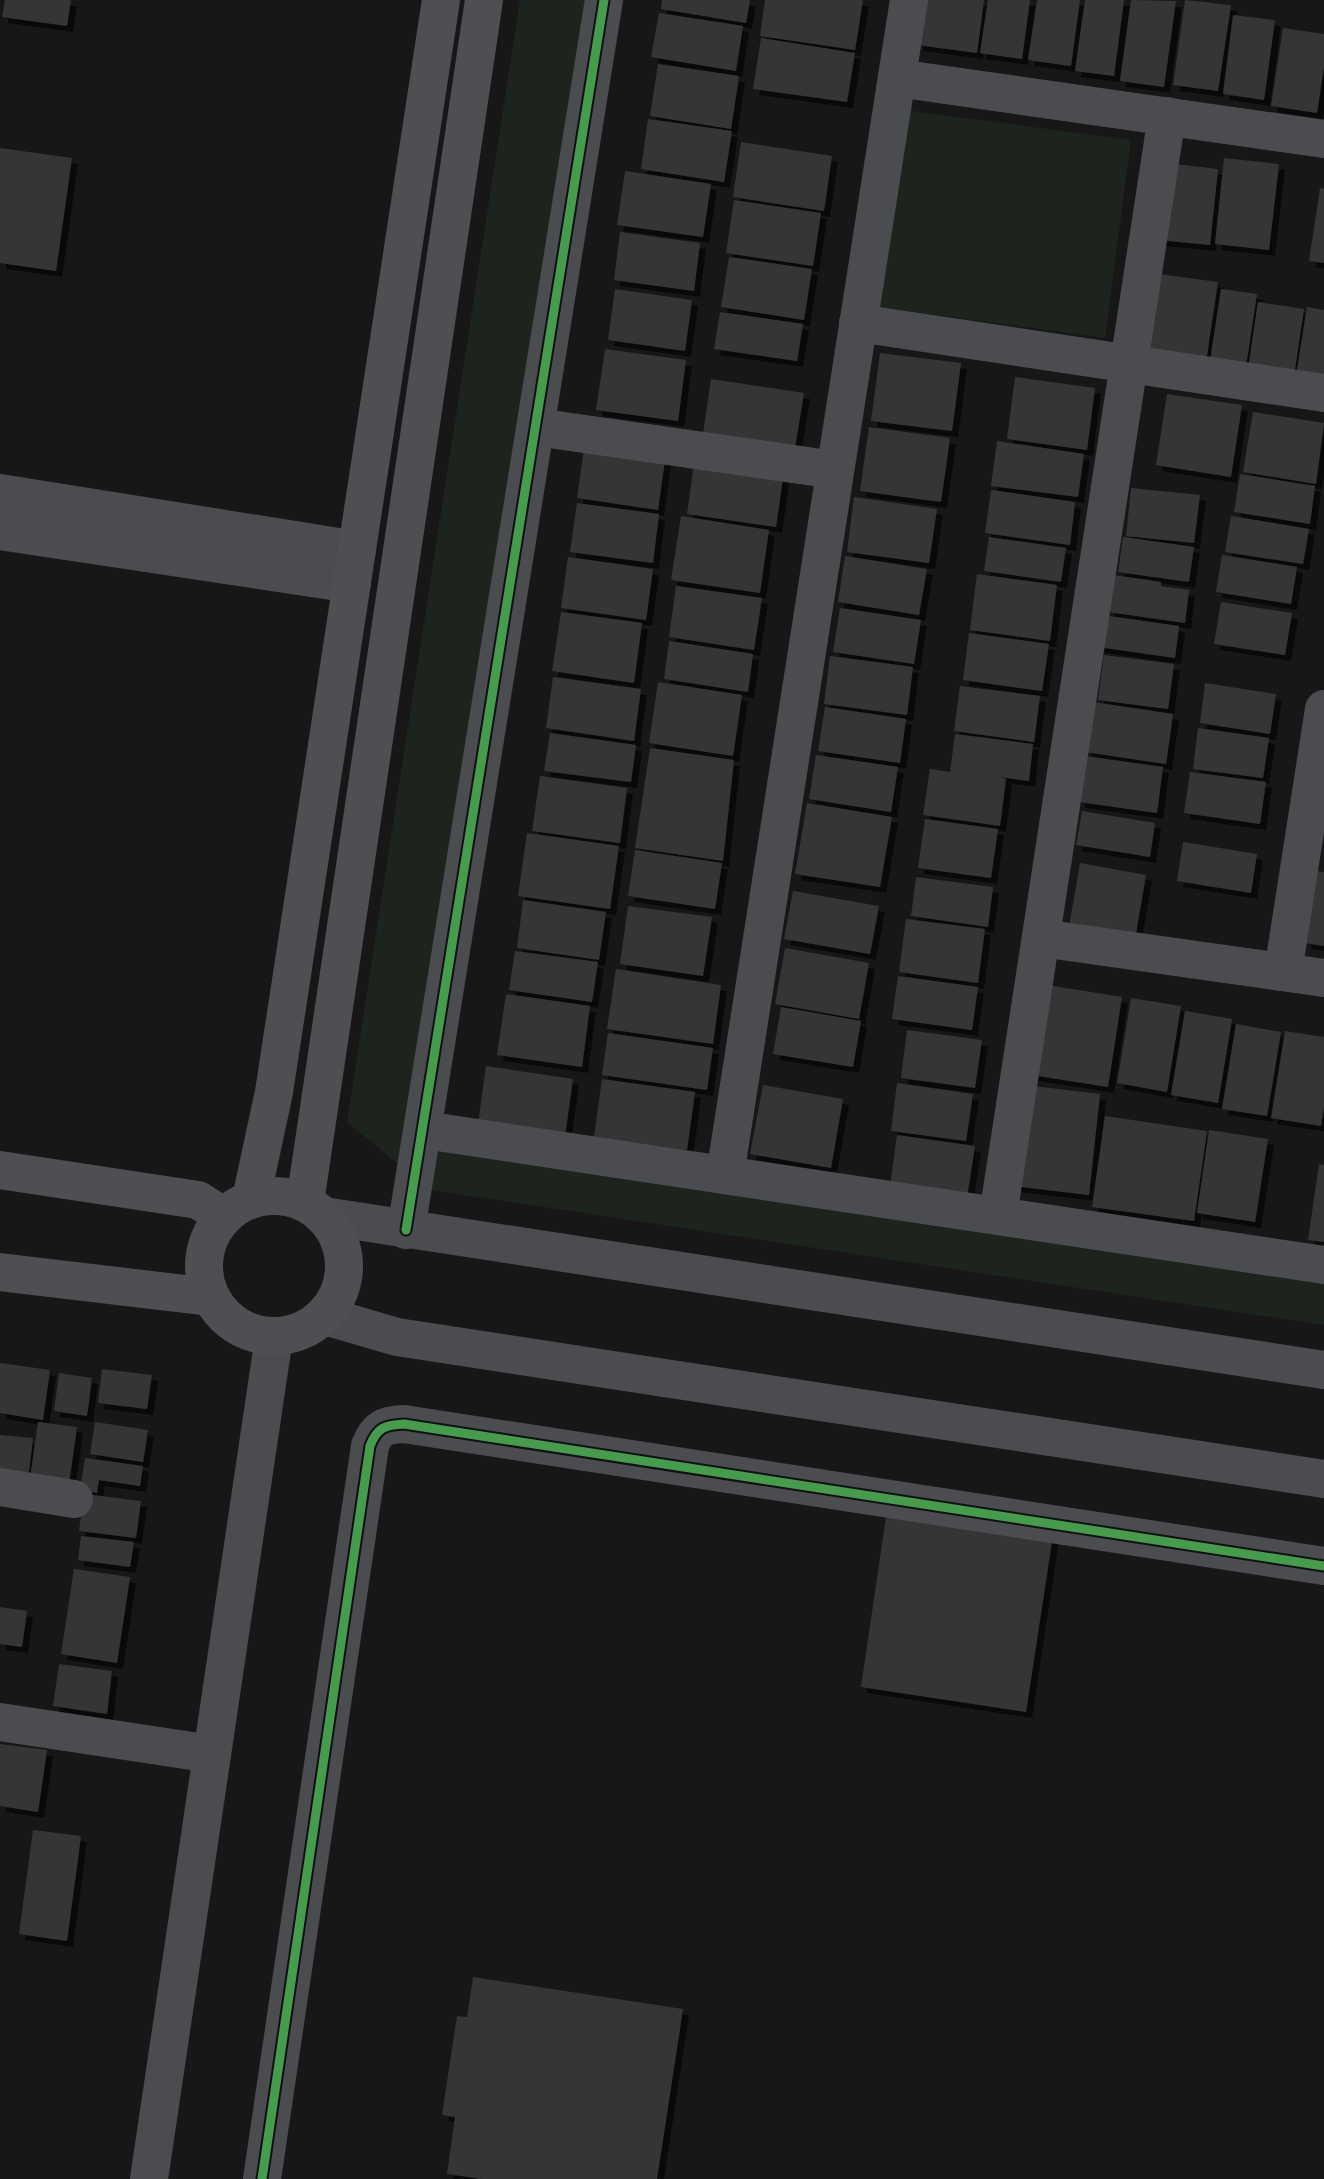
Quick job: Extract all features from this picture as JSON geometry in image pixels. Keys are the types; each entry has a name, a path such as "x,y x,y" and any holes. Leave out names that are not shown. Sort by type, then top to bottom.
{"main road":[{"path":"0,1170 237,1207 273,1195 314,1209 339,1236 345,1266 340,1295 325,1316 302,1331 274,1337 248,1332 224,1317 210,1297 202,1266 208,1240 237,1207 274,1092 441,0"},
{"path":"314,1209 484,0"},
{"path":"0,1272 210,1297"}],"street":[{"path":"406,1230 604,0"},
{"path":"725,1175 909,0"},
{"path":"897,78 1324,139"},
{"path":"998,1216 1167,116"},
{"path":"858,323 1324,393"},
{"path":"536,427 835,470"},
{"path":"0,493 354,567"},
{"path":"0,531 354,567"},
{"path":"1283,972 1324,715"},
{"path":"1041,938 1324,978"},
{"path":"424,1130 1324,1265"},
{"path":"314,1209 406,1230 1324,1370"},
{"path":"325,1316 397,1337 1324,1479"},
{"path":"149,2179 274,1337"},
{"path":"262,2179 370,1446 376,1431 386,1425 404,1424 1324,1566"},
{"path":"0,1487 74,1499"},
{"path":"0,1722 212,1755"}],"shaded area":[{"path":"520,0 585,0 419,1143 1324,1280 1324,1325 418,1188 398,1164 347,1122"},
{"path":"905,110 1131,140 1105,338 878,307"}],"building":[{"path":"5,0 71,0 67,26 2,17"},
{"path":"662,0 750,0 746,23 661,9"},
{"path":"765,0 863,0 855,50 760,36"},
{"path":"923,0 984,0 977,53 917,45"},
{"path":"988,0 1030,0 1022,59 980,53"},
{"path":"1037,0 1080,0 1071,66 1028,60"},
{"path":"1085,0 1124,0 1114,76 1075,71"},
{"path":"1131,0 1176,1 1164,87 1120,81"},
{"path":"1185,0 1231,5 1218,91 1173,85"},
{"path":"659,13 743,26 736,71 651,57"},
{"path":"1233,15 1275,20 1264,100 1223,94"},
{"path":"1283,28 1324,34 1324,66 1317,113 1271,106"},
{"path":"761,38 855,53 847,102 753,89"},
{"path":"658,64 739,76 731,129 650,116"},
{"path":"648,119 732,131 724,182 641,169"},
{"path":"741,142 832,156 824,211 733,197"},
{"path":"0,148 72,158 56,271 0,263"},
{"path":"1224,158 1279,164 1269,250 1215,244"},
{"path":"1167,163 1218,169 1210,245 1159,240"},
{"path":"625,171 711,184 703,237 617,225"},
{"path":"1320,188 1324,189 1324,263 1309,261"},
{"path":"734,200 821,213 813,266 726,253"},
{"path":"620,232 700,243 694,291 614,280"},
{"path":"729,257 812,269 804,320 721,307"},
{"path":"1152,273 1218,282 1206,362 1140,352"},
{"path":"615,289 692,300 685,351 608,340"},
{"path":"1221,289 1257,294 1246,366 1210,361"},
{"path":"1258,302 1304,309 1294,376 1248,369"},
{"path":"1307,307 1324,310 1324,380 1296,376"},
{"path":"720,312 803,324 797,361 714,349"},
{"path":"605,349 686,360 678,421 596,410"},
{"path":"880,353 961,363 952,431 871,421"},
{"path":"1015,377 1095,388 1087,450 1007,439"},
{"path":"711,379 804,393 795,448 703,434"},
{"path":"1167,394 1242,405 1231,477 1156,465"},
{"path":"1253,412 1324,423 1316,484 1243,472"},
{"path":"869,427 950,438 941,502 860,491"},
{"path":"997,441 1084,454 1078,497 991,486"},
{"path":"585,442 666,453 658,510 577,498"},
{"path":"695,457 784,471 776,527 687,514"},
{"path":"1240,474 1315,486 1310,524 1234,512"},
{"path":"1131,488 1200,495 1194,543 1126,536"},
{"path":"991,490 1075,502 1070,545 985,533"},
{"path":"854,497 937,509 929,563 847,552"},
{"path":"577,503 659,514 653,563 570,552"},
{"path":"681,516 769,530 760,593 671,580"},
{"path":"1231,516 1309,529 1303,564 1225,552"},
{"path":"989,537 1066,548 1061,582 984,571"},
{"path":"1123,537 1194,547 1189,582 1118,572"},
{"path":"1222,555 1297,567 1291,604 1216,592"},
{"path":"845,556 927,569 919,615 838,602"},
{"path":"568,557 653,569 646,620 561,608"},
{"path":"977,574 1057,585 1050,641 970,630"},
{"path":"1114,575 1161,582 1161,586 1189,590 1185,623 1108,612"},
{"path":"676,586 762,598 754,650 669,637"},
{"path":"1221,602 1292,613 1285,655 1214,644"},
{"path":"840,608 921,620 914,664 833,652"},
{"path":"561,612 642,623 634,683 552,671"},
{"path":"1102,615 1179,626 1175,658 1098,647"},
{"path":"969,633 1049,644 1042,691 963,680"},
{"path":"669,641 753,654 748,692 664,679"},
{"path":"1104,655 1174,664 1168,709 1098,700"},
{"path":"830,656 913,667 907,715 824,704"},
{"path":"553,677 641,689 634,741 546,728"},
{"path":"658,682 742,695 733,756 649,743"},
{"path":"1205,683 1276,694 1270,734 1200,723"},
{"path":"960,686 1040,696 1034,742 954,731"},
{"path":"1093,702 1173,714 1166,764 1085,752"},
{"path":"825,707 906,719 900,763 818,751"},
{"path":"1198,728 1269,738 1263,778 1193,769"},
{"path":"550,733 636,745 631,782 544,771"},
{"path":"955,734 1033,744 1029,781 999,777 1006,779 1000,826 923,815 930,769 950,772"},
{"path":"650,748 734,760 723,861 635,848"},
{"path":"816,755 898,767 891,812 809,799"},
{"path":"1085,756 1163,767 1157,813 1079,802"},
{"path":"1190,772 1266,782 1260,824 1184,813"},
{"path":"540,776 627,788 620,843 532,831"},
{"path":"807,803 892,817 880,887 795,874"},
{"path":"1082,811 1155,823 1150,857 1076,845"},
{"path":"925,819 998,829 991,878 918,868"},
{"path":"527,833 619,846 610,909 518,896"},
{"path":"1183,842 1257,854 1251,893 1177,881"},
{"path":"635,850 722,863 715,909 628,896"},
{"path":"1080,863 1146,875 1135,939 1069,927"},
{"path":"1317,871 1324,872 1324,946 1305,943"},
{"path":"916,877 993,887 988,927 911,916"},
{"path":"793,891 879,906 870,954 784,939"},
{"path":"523,900 606,912 599,960 517,948"},
{"path":"628,906 712,917 703,976 620,964"},
{"path":"906,919 985,929 978,983 899,972"},
{"path":"785,948 869,963 859,1019 775,1004"},
{"path":"515,951 598,962 592,1002 509,990"},
{"path":"616,969 721,985 713,1044 607,1029"},
{"path":"898,976 978,987 972,1030 892,1019"},
{"path":"1041,984 1122,997 1108,1087 1026,1074"},
{"path":"506,994 590,1006 582,1067 497,1055"},
{"path":"1131,998 1181,1006 1167,1092 1117,1083"},
{"path":"781,1007 861,1021 853,1067 773,1054"},
{"path":"1185,1011 1232,1019 1218,1103 1171,1095"},
{"path":"1236,1024 1281,1032 1267,1116 1222,1109"},
{"path":"907,1030 982,1040 975,1088 901,1078"},
{"path":"1285,1031 1324,1037 1324,1107 1321,1126 1271,1118"},
{"path":"608,1033 713,1048 707,1090 602,1075"},
{"path":"486,1066 573,1079 565,1136 478,1124"},
{"path":"602,1079 695,1092 687,1150 594,1137"},
{"path":"897,1083 973,1094 966,1141 891,1131"},
{"path":"763,1085 843,1099 831,1168 750,1154"},
{"path":"1025,1085 1100,1094 1089,1195 1013,1186"},
{"path":"1105,1116 1207,1131 1194,1221 1092,1207"},
{"path":"1209,1130 1268,1139 1255,1222 1197,1213"},
{"path":"897,1135 975,1146 967,1198 890,1187"},
{"path":"1319,1164 1324,1165 1324,1242 1308,1240"},
{"path":"0,1363 50,1370 43,1420 0,1413"},
{"path":"102,1369 152,1375 147,1409 98,1403"},
{"path":"59,1373 92,1378 87,1416 54,1411"},
{"path":"38,1422 77,1427 69,1484 30,1478"},
{"path":"95,1422 148,1430 143,1462 90,1454"},
{"path":"0,1435 33,1438 28,1480 0,1477"},
{"path":"85,1458 143,1466 140,1486 99,1480 97,1493 80,1490"},
{"path":"890,1490 1056,1515 1026,1712 861,1687"},
{"path":"84,1494 141,1501 136,1538 79,1531"},
{"path":"81,1536 134,1542 130,1567 78,1560"},
{"path":"74,1569 130,1577 117,1663 61,1654"},
{"path":"0,1607 27,1611 22,1647 0,1644"},
{"path":"59,1664 112,1671 107,1714 53,1706"},
{"path":"0,1744 47,1750 38,1812 0,1806"},
{"path":"33,1830 81,1836 67,1941 19,1934"},
{"path":"473,1977 683,2009 657,2179 482,2179 447,2174 455,2117 442,2115 457,2016 467,2017"}],"cycle path":[{"path":"406,1230 604,0"},
{"path":"262,2179 370,1446 375,1435 382,1429 404,1424 1324,1566"}]}
